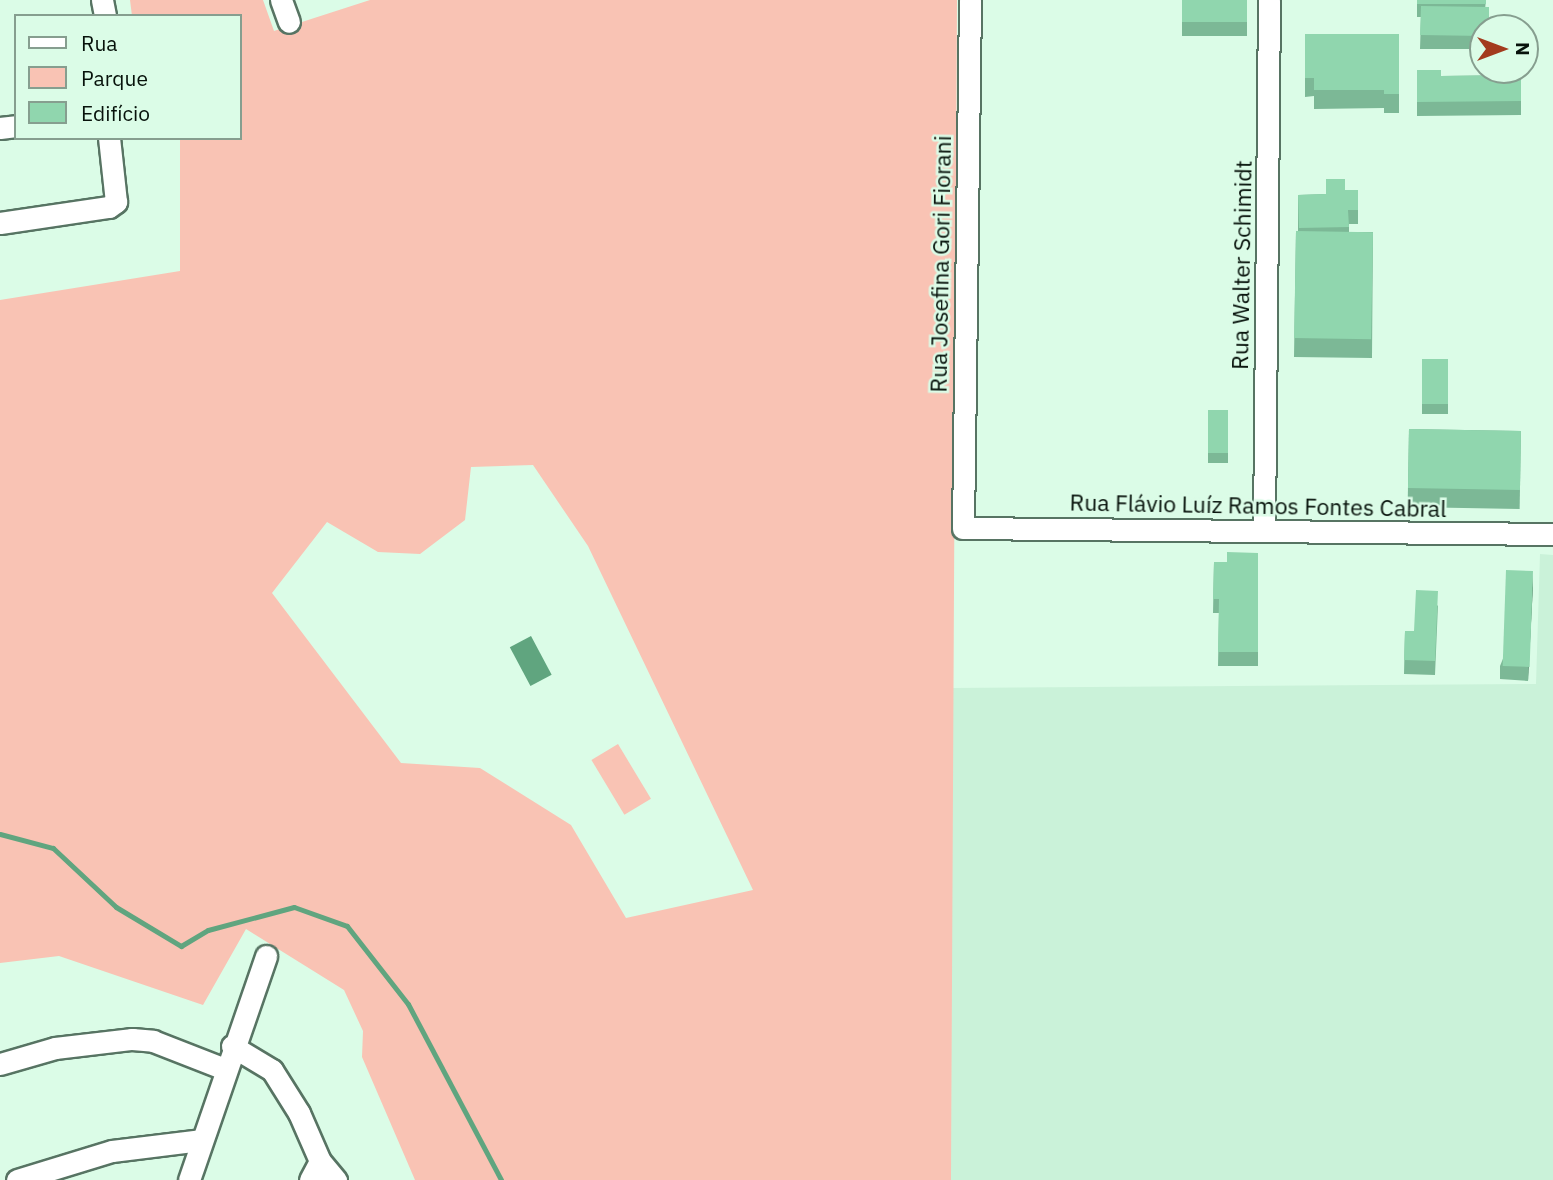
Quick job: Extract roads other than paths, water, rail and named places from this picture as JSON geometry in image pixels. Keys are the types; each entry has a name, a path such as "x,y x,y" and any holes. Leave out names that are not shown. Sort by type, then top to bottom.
{"street":[{"path":"281,0 289,22"},
{"name":"Rua Josefina Gori Fiorani","path":"963,528 970,0"},
{"name":"Rua Walter Schimidt","path":"1264,531 1269,0"},
{"path":"0,223 109,207 116,202 109,140"},
{"name":"Rua Flávio Luíz Ramos Fontes Cabral","path":"963,528 1553,534"},
{"path":"189,1180 232,1046 266,956"},
{"path":"0,1064 55,1048 132,1039 153,1041 225,1069"},
{"path":"232,1046 272,1070 299,1113 315,1171 336,1180"},
{"path":"17,1180 112,1152 202,1140"}],"waterway":[{"path":"0,834 53,848 116,907 181,946 208,930 294,907 347,926 408,1004 501,1180"}]}
